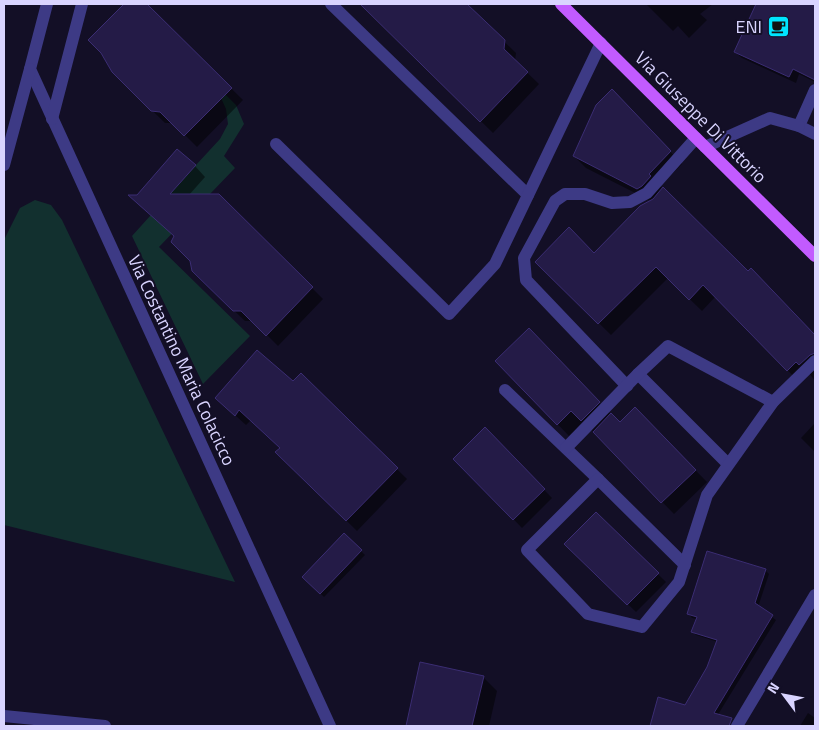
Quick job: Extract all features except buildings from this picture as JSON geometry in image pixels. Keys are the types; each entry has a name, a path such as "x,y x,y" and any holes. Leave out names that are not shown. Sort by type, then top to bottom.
{"main road":[{"name":"Via Giuseppe Di Vittorio","path":"562,4 815,256"}],"street":[{"path":"4,165 47,4"},
{"path":"52,119 82,4"},
{"path":"331,4 528,195"},
{"path":"276,144 449,314 495,264 601,43"},
{"name":"Via Costantino Maria Colacicco","path":"30,69 330,726"},
{"path":"799,126 815,90"},
{"path":"627,386 526,280 524,258 555,201 565,194 585,194 612,203 630,202 647,193 701,142 770,118 799,126 815,134"},
{"path":"566,448 668,346 773,402"},
{"path":"598,478 527,550 588,614 642,627 679,582 707,495 773,402 815,360"},
{"path":"638,374 728,464"},
{"path":"504,390 598,478 685,565"},
{"path":"737,726 815,595"},
{"path":"4,716 106,726"}],"green space":[{"path":"225,94 236,105 244,124 224,156 235,168 159,247 250,336 203,384 132,236 220,139 228,124 226,109 221,98"},
{"path":"35,200 51,205 62,220 235,582 4,525 4,240 20,208"}],"place":[{"name":"ENI","path":"778,26"}]}
